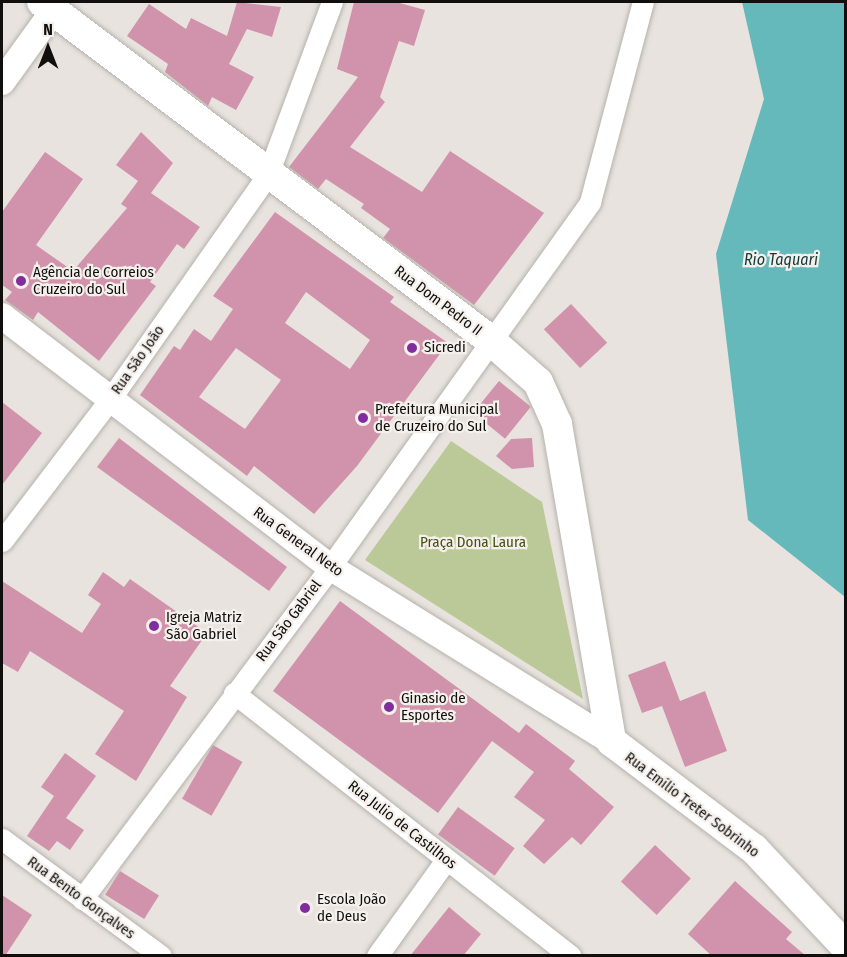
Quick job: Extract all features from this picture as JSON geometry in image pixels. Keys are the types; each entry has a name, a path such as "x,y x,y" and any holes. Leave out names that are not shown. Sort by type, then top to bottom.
{"main road":[{"name":"Rua Dom Pedro II","path":"52,4 268,174 489,339 538,381 551,401 611,741"},
{"name":"Rua Emílio Treter Sobrinho","path":"611,741 754,849 846,947"}],"street":[{"name":"Rua São João","path":"2,541 108,402 268,174 332,2"},
{"name":"Rua São Gabriel","path":"82,899 330,567 489,339 590,202 643,2"},
{"path":"2,82 52,4"},
{"name":"Rua General Neto","path":"2,316 108,402 330,567 611,741"},
{"name":"Rua Julio de Castilhos","path":"234,693 571,956"},
{"name":"Rua Bento Gonçalves","path":"2,839 162,956"},
{"path":"377,956 446,860"}],"green space":[{"name":"Praça Dona Laura","path":"451,441 542,502 583,699 365,560"}],"water":[{"name":"Rio Taquari","path":"742,2 845,2 845,597 748,520 716,254 764,99"}],"building":[{"path":"237,2 281,7 272,37 247,29 229,64 254,77 236,110 212,97 208,106 165,72 168,64 127,36 149,4 186,29 191,18 227,36"},
{"path":"354,2 396,2 425,10 414,46 399,41 380,97 385,102 350,147 422,192 450,151 544,213 474,305 383,238 390,229 361,208 364,204 326,179 318,189 289,167 358,77 337,69"},
{"path":"141,132 173,163 151,193 200,227 184,249 177,244 150,282 156,286 99,361 38,312 33,320 5,300 12,292 2,285 2,212 45,152 83,179 36,245 73,271 127,208 121,204 138,181 116,165"},
{"path":"275,212 394,297 390,302 448,343 357,466 314,514 254,466 247,476 140,395 174,346 180,350 194,329 211,341 233,309 213,296","holes":["306,292 370,340 350,369 285,323","236,348 281,380 245,429 199,397"]},
{"path":"571,304 607,343 580,368 544,329"},
{"path":"499,381 531,407 505,439 473,413"},
{"path":"2,402 42,433 2,485"},
{"path":"119,438 287,567 269,591 97,467"},
{"path":"532,438 534,467 512,469 496,456 511,439"},
{"path":"103,572 124,587 130,579 207,633 170,686 187,697 136,781 95,754 124,711 30,651 18,672 2,663 2,581 82,633 101,604 88,595"},
{"name":"Ginasio de Esportes","path":"340,601 519,733 526,724 575,761 569,769 614,807 581,845 572,837 544,864 523,846 545,820 514,797 534,772 492,741 438,813 273,691"},
{"path":"665,661 680,701 705,691 727,751 685,767 662,706 642,713 628,675"},
{"path":"213,745 242,762 211,816 182,799"},
{"path":"65,753 96,776 66,818 84,830 70,850 57,841 49,851 27,836 54,796 41,787"},
{"path":"458,807 515,848 495,876 438,835"},
{"path":"655,845 691,878 657,915 621,882"},
{"path":"120,871 159,895 144,919 105,895"},
{"path":"735,881 792,932 786,939 806,956 712,956 688,934"},
{"path":"2,895 32,915 5,956 2,956"},
{"path":"449,907 481,934 463,956 410,956"}],"place":[{"name":"Agência de Correios Cruzeiro do Sul","path":"21,281"},
{"name":"Sicredi","path":"412,348"},
{"name":"Prefeitura Municipal de Cruzeiro do Sul","path":"363,418"},
{"name":"Igreja Matriz São Gabriel","path":"154,626"},
{"name":"Ginasio de Esportes","path":"389,707"},
{"name":"Escola João de Deus","path":"305,908"}]}
